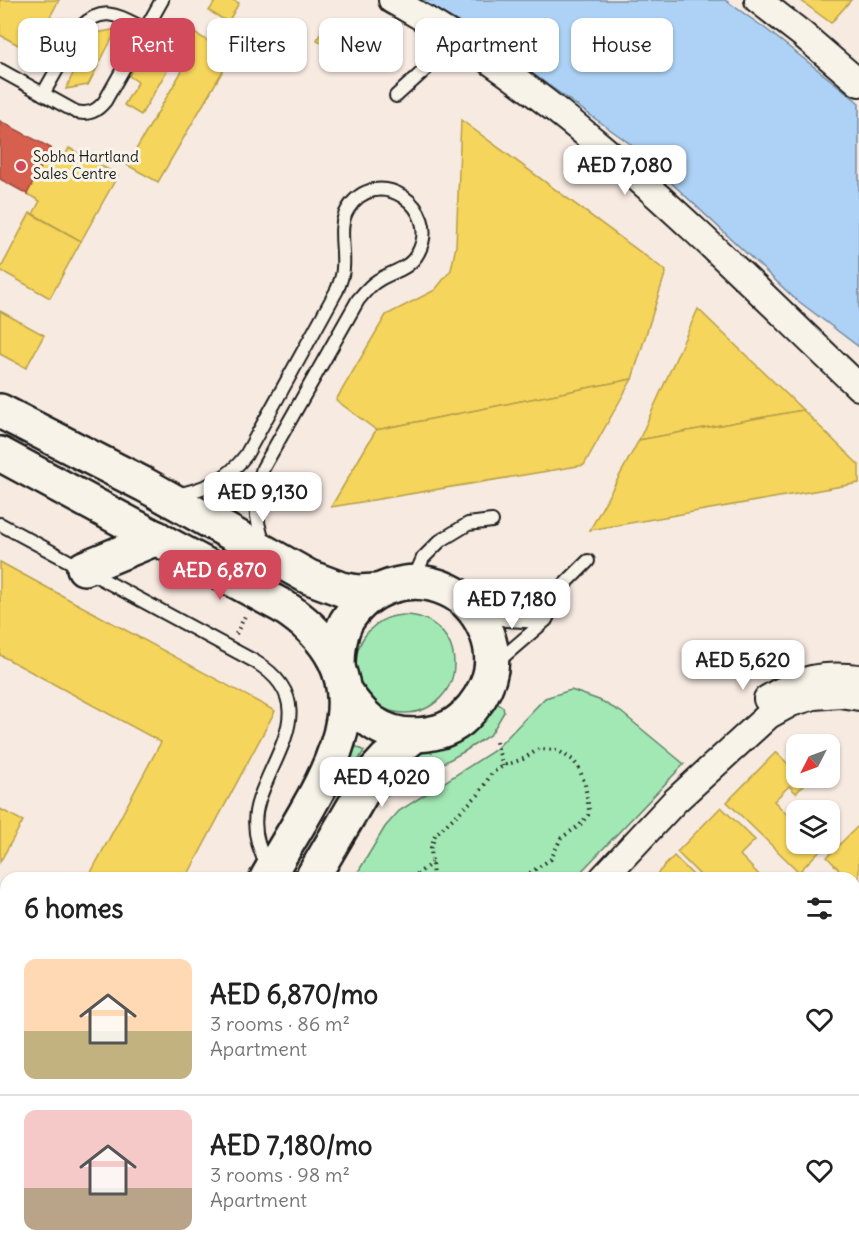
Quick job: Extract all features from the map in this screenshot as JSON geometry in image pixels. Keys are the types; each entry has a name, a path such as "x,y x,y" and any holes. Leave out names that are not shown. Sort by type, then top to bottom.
{"street":[{"path":"392,0 423,18"},
{"path":"758,0 859,83"},
{"path":"507,72 608,151 859,387"},
{"path":"0,411 166,497 268,556 325,584 357,592 376,591 400,583 425,582 449,590 472,608 484,626 491,651 489,676 479,700 462,719 440,731 415,735 394,732 374,723 357,709 320,638 296,615 0,454"},
{"path":"84,568 157,538"},
{"path":"269,872 334,756 340,735 342,679 339,644 346,623 358,605 376,591"},
{"path":"675,801 716,749 744,719 766,700 788,686 813,677 840,675 859,678"},
{"path":"609,872 675,801 769,715 791,703 814,696 839,694 859,697"},
{"path":"316,872 374,772 415,735"}],"lane":[{"path":"151,18 162,0"},
{"path":"43,94 87,20 105,14 121,18"},
{"path":"0,70 76,112 84,114 100,108 121,72"},
{"path":"396,96 423,72"},
{"path":"166,497 212,486 236,468 246,455 337,290 343,270 343,221 346,211 361,195 371,191 381,189 401,194 411,202 422,222 422,245 410,263 378,280 358,300 263,468 255,499 256,514 268,556"},
{"path":"412,582 423,558 440,541 468,524 492,521"},
{"path":"0,524 260,664 281,685 289,709 288,728 278,758 258,801 255,821 257,842 267,872"},
{"path":"490,668 550,615 562,587 588,561"},
{"path":"472,608 506,620 542,622"}],"path":[{"path":"496,742 503,766"},
{"path":"433,872 431,848 435,835 478,795 489,777 503,766 524,759 539,749 557,750 573,760 579,768 585,784 589,810 585,820 561,838 550,858 530,872"},
{"path":"420,872 433,863"}],"green space":[{"path":"405,615 424,619 440,629 450,645 454,664 450,683 440,699 424,709 405,713 386,709 370,699 360,683 356,664 360,645 370,629 386,619"},
{"path":"571,690 599,700 621,712 684,764 581,872 358,872 385,827 399,811 495,750 545,698"},
{"path":"495,702 503,707 504,712 491,734 383,797 378,801 360,833 353,828 405,758 427,750"},
{"path":"350,743 364,751 326,812 320,809"}],"water":[{"path":"419,0 725,0 846,92 859,103 859,347 793,297 629,143 530,72 559,72 559,18 451,18"}],"building: Homes":[{"path":"0,0 59,0 49,18 18,18 18,45 0,35"},
{"path":"216,0 233,0 239,3 230,18 221,18 209,11"},
{"path":"800,0 851,0 831,23"},
{"path":"110,30 110,43 98,66 98,33"},
{"path":"195,33 207,40 207,72 222,72 158,182 127,165 181,72 195,72"},
{"path":"74,72 95,72 88,85 66,89"},
{"path":"131,72 166,72 141,115 124,105 138,82 129,76"},
{"path":"461,120 666,271 632,379 376,430 336,400 386,315 435,290 451,270 456,246"},
{"path":"69,148 118,175 81,241 33,214 40,201 27,194 49,152 63,159"},
{"path":"30,213 81,241 50,298 0,270"},
{"path":"698,309 803,410 639,440"},
{"path":"0,311 44,335 26,368 0,354"},
{"path":"632,379 584,465 331,507 376,430"},
{"path":"803,410 859,465 859,483 590,530 639,440"},
{"path":"0,562 275,711 189,872 91,872 161,742 0,655"},
{"path":"776,752 786,762 787,788 774,801 786,814 786,854 816,854 799,872 727,802"},
{"path":"791,788 801,788 796,793"},
{"path":"721,807 755,840 740,855 756,872 697,872 677,852"},
{"path":"0,809 23,821 0,862"},
{"path":"857,827 859,829 859,872 841,872 827,857 830,854 840,854 840,844"},
{"path":"674,856 690,872 659,872"}],"building: Shops":[{"name":"Sobha Hartland Sales Centre","path":"0,121 51,148 27,194 0,179"}],"place":[{"name":"Sobha Hartland Sales Centre","path":"21,166"}]}
